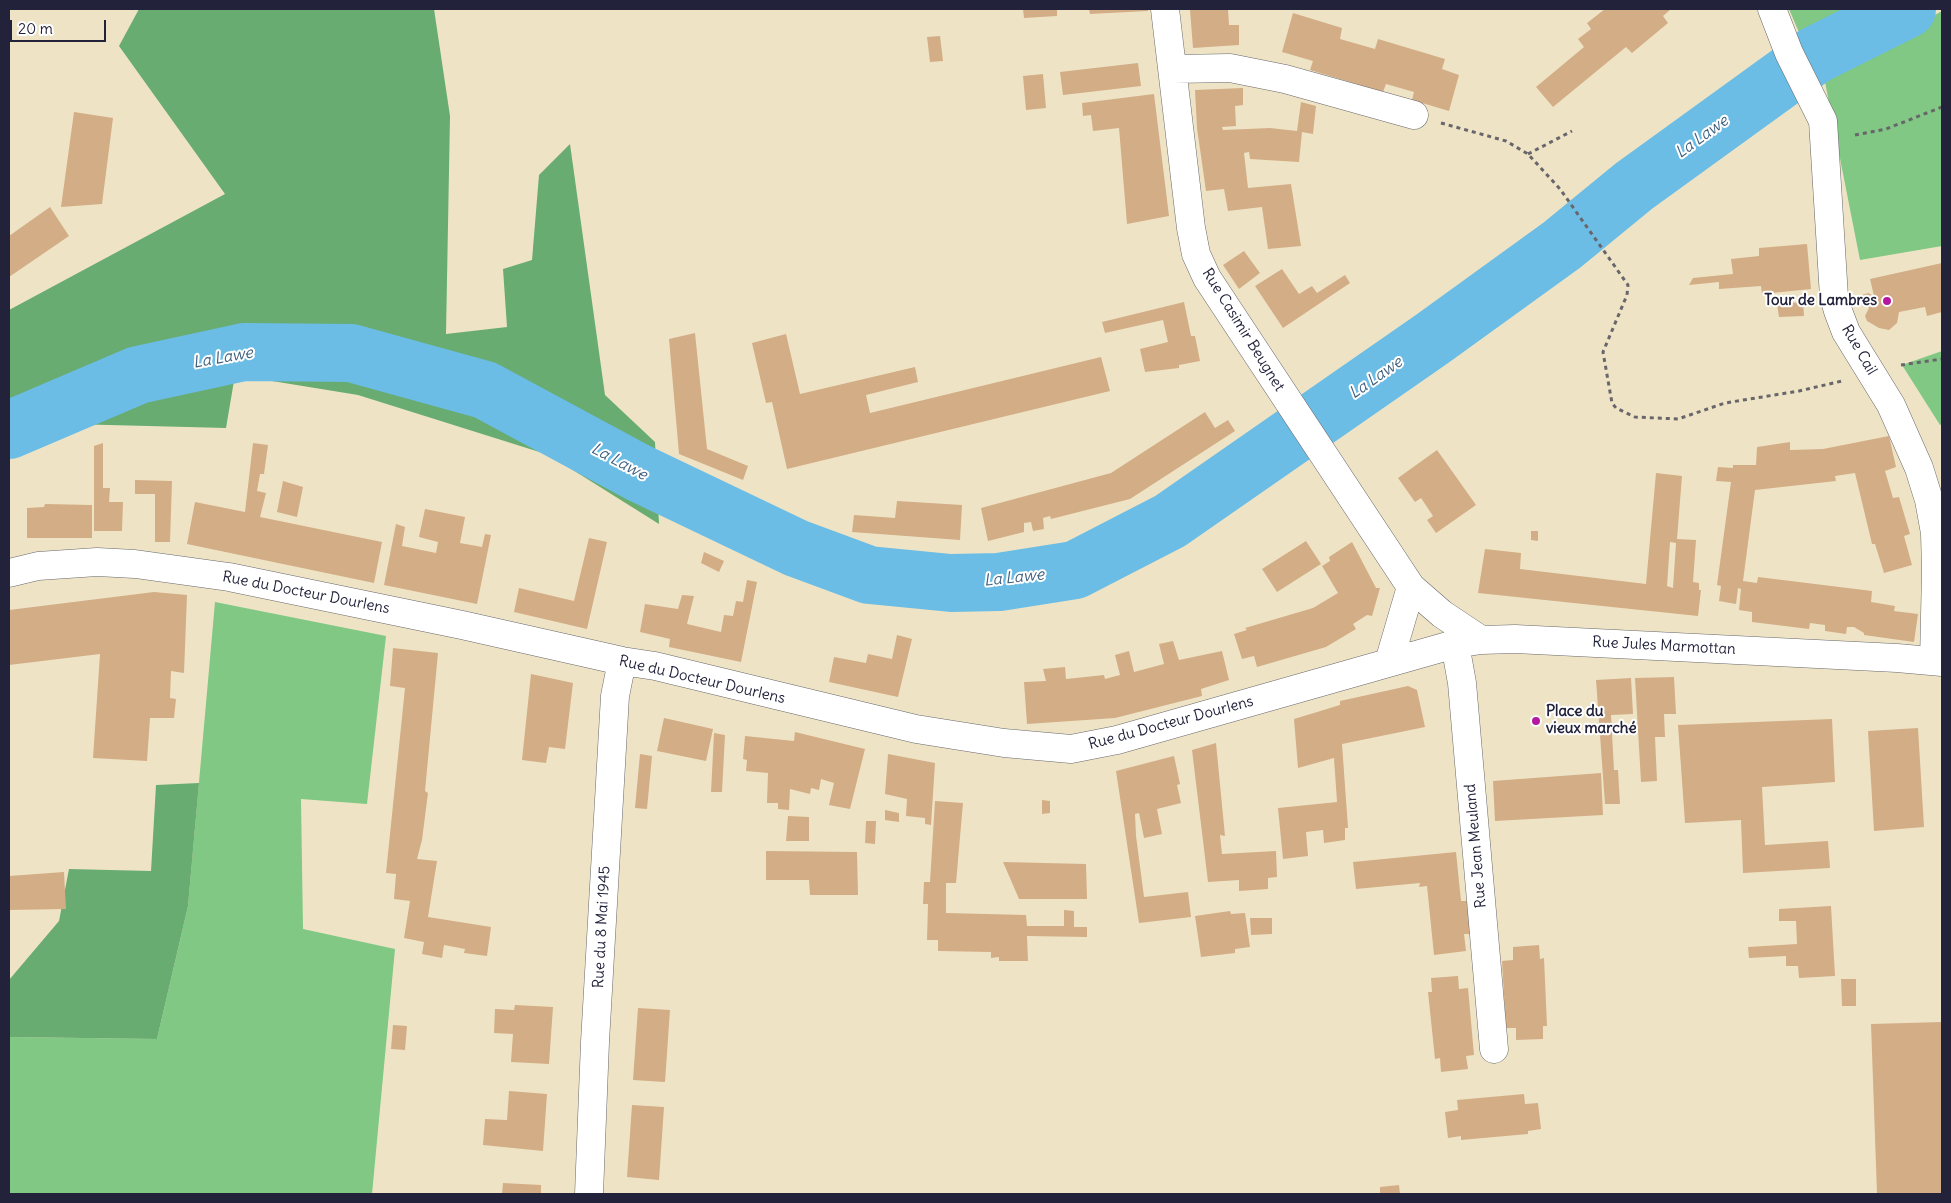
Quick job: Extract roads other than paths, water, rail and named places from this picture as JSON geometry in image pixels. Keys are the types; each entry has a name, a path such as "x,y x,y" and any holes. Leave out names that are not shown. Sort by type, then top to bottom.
{"street":[{"name":"Rue Casimir Beugnet","path":"1165,9 1174,69 1191,228 1196,254 1207,278 1411,587 1442,614 1482,640"},
{"name":"Rue Cail","path":"1772,9 1789,53 1816,104 1823,122 1834,297 1846,332 1872,374 1906,438 1929,500 1935,533 1938,662"},
{"path":"1174,69 1230,68 1285,78 1414,115"},
{"name":"Rue du Docteur Dourlens","path":"9,573 38,566 98,562 135,564 229,577 462,625 622,662 655,666 916,729 1004,744 1071,749 1117,740 1389,662"},
{"path":"1389,662 1411,587"},
{"name":"Rue Jules Marmottan","path":"1389,662 1455,644 1482,640 1535,640 1938,662"},
{"name":"Rue Jean Meuland","path":"1455,644 1462,683 1494,1049"},
{"name":"Rue du 8 Mai 1945","path":"590,1194 595,1042 614,706 622,662"}],"waterway":[{"name":"La Lawe","path":"9,430 138,375 244,352 351,353 485,390 639,473 796,548 869,575 951,583 999,582 1075,570 1170,521 1432,339 1562,245 1634,186 1815,55 1907,9"}],"place":[{"name":"Tour de Lambres","path":"1887,301"},
{"name":"Place du vieux marché","path":"1536,721"}]}
